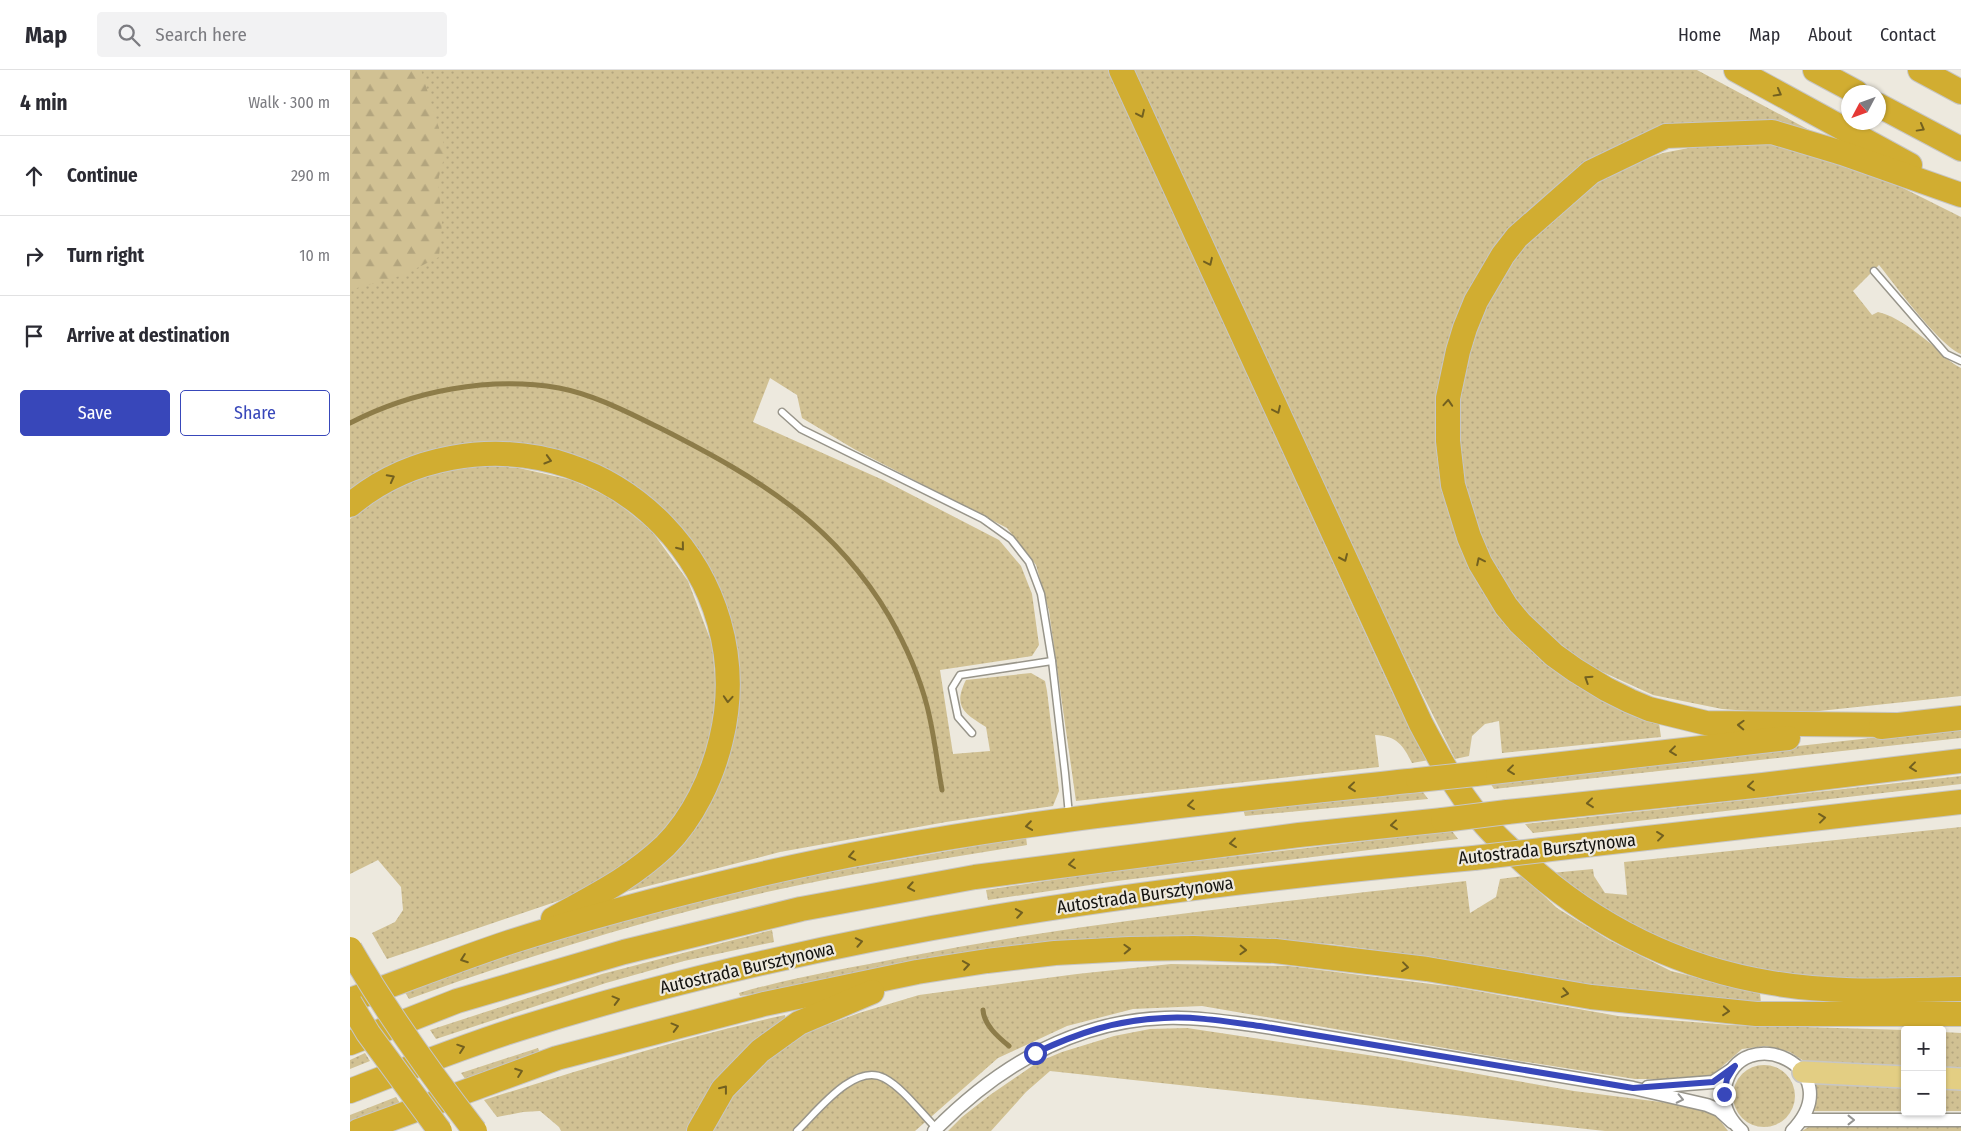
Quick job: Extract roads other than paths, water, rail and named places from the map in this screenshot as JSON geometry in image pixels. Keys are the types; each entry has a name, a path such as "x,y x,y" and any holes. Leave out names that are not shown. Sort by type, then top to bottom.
{"highway":[{"path":"1121,70 1421,724 1478,817 1503,844 1546,882 1585,911 1624,934 1698,966 1766,982 1804,987 1864,990 1961,989"},
{"path":"1736,70 1961,194"},
{"path":"1815,70 1843,85"},
{"path":"1920,70 1961,92"},
{"path":"1886,109 1961,150"},
{"path":"1895,725 1706,723 1630,702 1575,670 1554,655 1520,623 1502,600 1480,563 1469,537 1453,485 1448,441 1448,398 1465,328 1484,286 1503,254 1517,237 1591,172 1666,136 1772,132 1842,153 1961,194"},
{"path":"350,505 374,487 392,477 429,462 492,452 544,458 588,472 631,497 648,511 662,523 688,555 712,600 722,630 727,656 728,704 718,754 695,806 665,845 634,872 609,889 510,942"},
{"path":"440,1131 368,1033 350,1002 510,942 602,915 750,877 896,848 1069,820 1961,718"},
{"path":"350,1043 457,1001 624,952 801,909 975,876 1299,834 1763,785 1961,761"},
{"name":"Autostrada Bursztynowa","path":"350,1091 451,1051 589,1007 819,949 936,926 1063,906 1253,880 1474,858 1961,802"},
{"path":"358,1131 557,1058 764,1004 917,972 987,961 1083,952 1194,948 1266,951 1427,969 1590,997 1756,1014 1961,1014"},
{"path":"350,949 393,1019 436,1082 475,1131"},
{"path":"699,1131 722,1089 760,1051 799,1023 917,972"}],"main road":[{"path":"1803,1072 1901,1077"},
{"path":"1946,1078 1961,1079"}],"street":[{"path":"935,1130 981,1088 1008,1068 1035,1053 1074,1035 1108,1026 1165,1018 1208,1020 1260,1026 1633,1088 1707,1104 1720,1110 1742,1131"},
{"path":"1633,1088 1713,1082 1748,1057 1762,1053 1778,1054 1792,1061 1803,1072 1809,1088 1809,1104 1803,1120 1792,1131"},
{"path":"1732,1122 1726,1109 1724,1094 1727,1079 1735,1066"},
{"path":"1803,1120 1961,1120"}],"lane":[{"path":"1874,271 1946,354 1961,361"},
{"path":"782,412 802,429 983,519 1011,539 1029,562 1041,594 1052,660 1069,820"},
{"path":"972,733 958,717 952,688 960,676 1052,660"},
{"path":"797,1131 840,1088 853,1079 866,1075 882,1077 894,1085 935,1130"}],"waterway":[{"path":"350,423 399,402 452,389 478,385 506,384 559,388 600,400 664,430 762,485 791,506 844,554 867,583 889,616 911,660 924,694 932,727 942,790"},
{"path":"983,1010 989,1026 1009,1046"}]}
